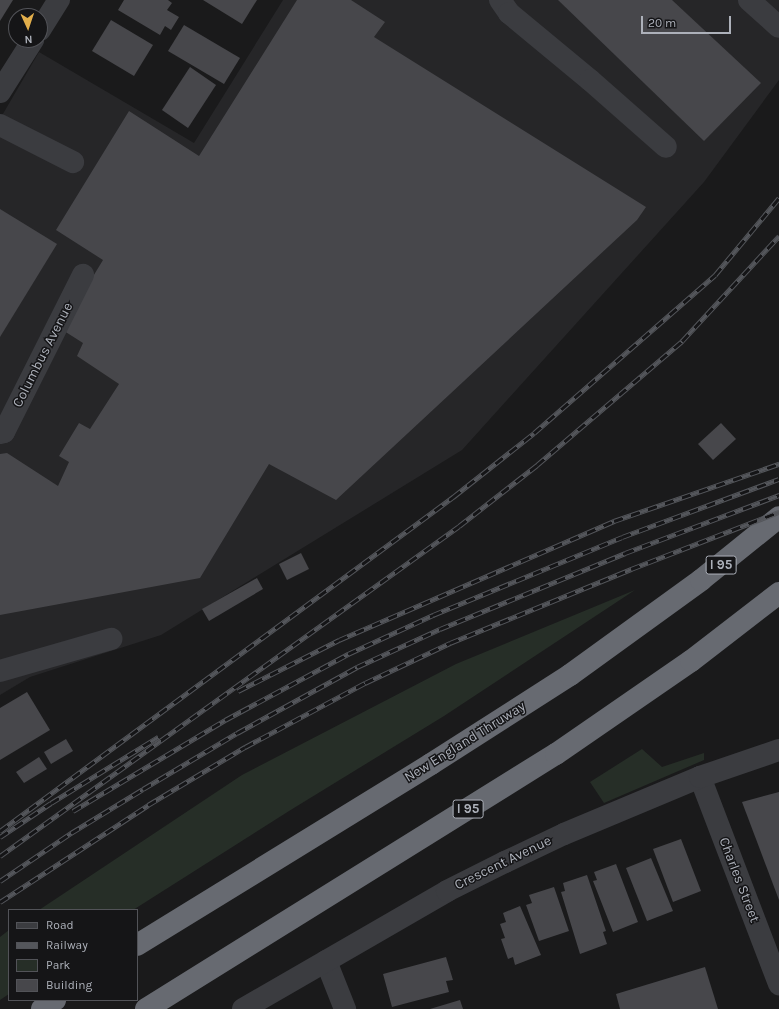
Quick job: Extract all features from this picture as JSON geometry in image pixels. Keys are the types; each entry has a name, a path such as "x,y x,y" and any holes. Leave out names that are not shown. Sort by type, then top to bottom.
{"highway":[{"name":"New England Thruway","path":"138,945 491,727 570,675 660,611 744,547 779,517"},
{"name":"I 95","path":"146,1009 556,754 692,660 779,593"},
{"path":"42,1009 54,1001"}],"street":[{"path":"48,17 59,0"},
{"path":"500,0 509,13 590,80 666,147"},
{"path":"749,0 779,27"},
{"path":"0,92 28,48"},
{"path":"0,125 73,162"},
{"name":"Columbus Avenue","path":"0,433 4,432 83,275"},
{"path":"0,671 111,639"},
{"name":"Crescent Avenue","path":"243,1009 447,891 498,865 571,831 700,777 779,750"},
{"name":"Charles Street","path":"700,777 779,984"},
{"path":"326,961 344,1009"}],"shaded area":[{"path":"283,0 779,0 779,80 704,182 462,450 161,635 30,677 0,695 0,119 39,52 194,143"}],"green space":[{"path":"635,590 444,716 289,811 135,909 41,909 242,775 456,664"},
{"path":"642,749 662,767 704,753 704,760 604,803 590,782"},
{"path":"8,931 8,995 0,1000 0,937"}],"building":[{"path":"0,0 13,0 8,8 0,21"},
{"path":"124,0 168,0 172,3 167,10 179,17 171,30 165,26 160,35 118,10"},
{"path":"203,0 257,0 242,24"},
{"path":"297,0 351,0 385,22 374,37 646,207 637,220 336,500 269,464 200,578 0,615 0,454 7,453 58,486 69,462 59,456 79,423 90,429 119,384 77,356 83,343 61,329 103,260 56,230 129,111 199,156"},
{"path":"558,0 672,0 761,83 704,141"},
{"path":"111,20 153,45 134,76 92,51"},
{"path":"184,25 240,58 224,84 168,51"},
{"path":"190,67 216,85 188,128 162,110"},
{"path":"0,209 57,244 0,337"},
{"path":"721,423 736,439 713,460 698,444"},
{"path":"301,553 309,569 287,580 279,564"},
{"path":"257,578 263,589 209,621 202,609"},
{"path":"27,692 50,730 0,760 0,708"},
{"path":"66,739 73,751 51,764 44,752"},
{"path":"39,757 47,769 24,783 16,772"},
{"path":"779,792 779,900 742,802"},
{"path":"681,839 701,891 673,902 653,849"},
{"path":"651,858 673,911 647,921 626,868"},
{"path":"616,864 638,922 613,932 593,881 597,880 594,872"},
{"path":"587,875 606,931 603,932 607,944 580,954 561,892 565,891 563,883"},
{"path":"554,887 569,931 539,941 526,905 532,903 529,895"},
{"path":"520,906 541,955 515,965 513,957 508,959 501,939 505,938 500,924 506,922 503,913"},
{"path":"446,957 453,980 446,981 449,992 392,1007 383,974"},
{"path":"705,967 718,1009 620,1009 616,994"},
{"path":"460,1000 463,1009 430,1009"}],"railway":[{"path":"0,831 453,497 534,433 715,275 779,198"},
{"path":"0,856 459,526 537,465 682,341 779,236"},
{"path":"238,691 339,640 614,521 779,464"},
{"path":"73,811 225,720 348,654 433,615 622,537 779,479"},
{"path":"0,881 71,833 143,789 237,733 357,667 440,629 625,553 779,495"},
{"path":"0,902 148,805 245,747 365,683 450,643 631,569 779,512"},
{"path":"0,837 51,803 158,737"}]}
